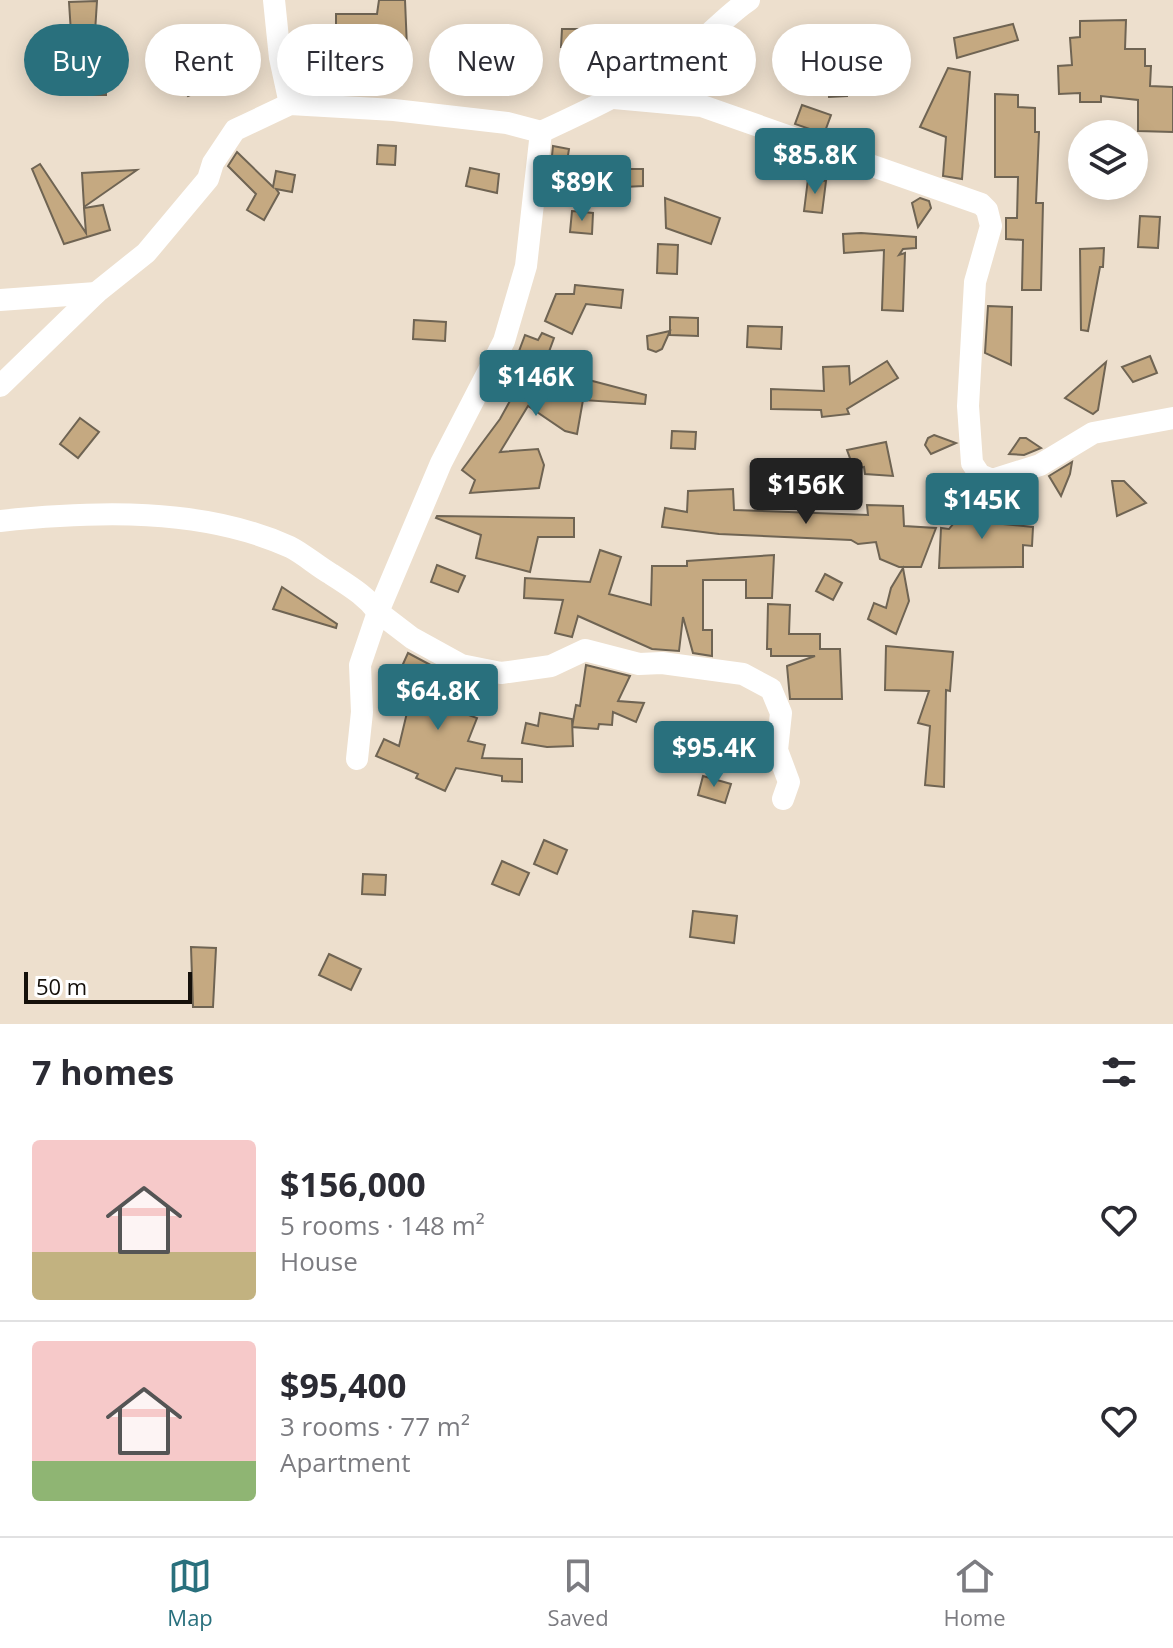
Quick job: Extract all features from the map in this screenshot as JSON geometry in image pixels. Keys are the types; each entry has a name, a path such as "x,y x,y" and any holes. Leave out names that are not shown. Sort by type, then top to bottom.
{"street":[{"path":"274,0 280,58 290,104"},
{"path":"0,386 96,293 146,253 208,179 213,163 235,130 252,119 290,104 394,110 507,123 541,132 614,98 693,47 722,18 749,0"},
{"path":"614,98 702,106 981,204 987,210 991,226 975,282 968,406 972,463 980,475 992,480 1040,465 1093,433 1173,418"},
{"path":"357,759 362,712 360,665 378,612 441,463 504,341 526,266 541,132"},
{"path":"0,300 96,293"},
{"path":"0,521 59,515 140,516 228,526 292,548 368,598 378,612 412,638 461,665 501,673 551,666 585,650 639,664 662,663 743,674 771,689 781,713 777,750 789,782 783,799"}],"building":[{"path":"379,0 405,0 406,24 336,24 336,14 377,14"},
{"path":"97,1 96,24 70,24 69,2"},
{"path":"1126,20 1125,49 1145,49 1145,66 1151,66 1150,86 1173,87 1173,132 1148,131 1148,120 1138,120 1138,100 1101,96 1101,102 1080,102 1080,93 1059,94 1058,66 1072,65 1070,38 1080,37 1080,21"},
{"path":"1013,24 1018,40 957,58 954,38"},
{"path":"948,68 970,72 962,179 943,176 946,137 920,127"},
{"path":"995,94 1018,95 1018,107 1035,108 1035,132 1039,132 1036,203 1043,203 1041,290 1022,290 1023,240 1006,239 1006,218 1017,218 1018,177 995,177"},
{"path":"802,105 831,115 824,134 795,124"},
{"path":"765,143 784,149 781,167 762,165"},
{"path":"378,145 396,146 395,165 377,164"},
{"path":"553,146 569,149 566,168 551,166"},
{"path":"237,152 273,187 276,171 295,175 292,192 276,189 279,193 264,220 247,210 256,194 228,166"},
{"path":"40,164 86,233 84,208 103,205 110,230 64,244 32,169"},
{"path":"470,168 499,174 497,193 466,186"},
{"path":"623,169 643,169 643,186 624,187"},
{"path":"137,170 84,207 82,173"},
{"path":"808,179 826,181 822,213 804,211"},
{"path":"665,198 720,218 711,244 666,228"},
{"path":"920,198 929,201 931,208 918,227 912,203"},
{"path":"572,211 593,213 592,234 570,232"},
{"path":"1140,216 1160,217 1158,248 1138,247"},
{"path":"843,234 916,237 916,248 903,249 899,255 905,253 903,311 882,310 884,250 844,253"},
{"path":"658,244 678,245 677,274 657,273"},
{"path":"1104,248 1103,267 1100,267 1088,331 1081,330 1080,249"},
{"path":"575,285 623,290 621,308 586,304 572,334 545,321 556,294 574,294"},
{"path":"988,306 1012,307 1011,365 985,353"},
{"path":"670,317 698,318 698,336 670,335"},
{"path":"414,320 446,322 445,341 413,339"},
{"path":"748,326 782,327 781,349 747,347"},
{"path":"670,331 662,349 656,352 648,349 647,336"},
{"path":"542,333 554,338 543,368 646,395 645,404 583,400 577,434 565,431 528,406 500,452 538,449 544,465 539,488 470,493 475,480 462,470 500,419 522,379 522,375 512,370 525,335 538,340"},
{"path":"1150,356 1157,373 1133,382 1122,367"},
{"path":"887,361 898,378 847,409 849,414 822,417 821,410 771,409 771,389 824,391 823,367 849,366 850,384"},
{"path":"1106,362 1098,410 1093,414 1065,398"},
{"path":"80,418 99,432 78,458 60,444"},
{"path":"672,431 696,432 695,449 671,448"},
{"path":"934,435 956,443 931,454 925,445 928,438"},
{"path":"1020,438 1026,438 1041,448 1024,455 1009,454"},
{"path":"886,442 893,476 865,474 864,467 854,469 847,450"},
{"path":"1072,462 1070,474 1061,496 1049,476"},
{"path":"1112,481 1124,481 1146,503 1117,516"},
{"path":"733,489 734,510 868,515 867,505 903,506 904,526 936,528 921,567 899,567 880,559 876,542 858,544 851,540 719,534 662,527 665,508 687,512 688,491"},
{"path":"955,508 994,509 994,523 1033,527 1032,546 1023,545 1023,567 939,568 941,528 949,529 953,524"},
{"path":"437,516 574,518 574,537 538,537 530,572 476,558 481,535"},
{"path":"600,550 621,557 609,594 651,605 652,566 687,566 687,561 774,555 772,598 746,598 746,580 703,580 703,630 712,630 712,656 693,653 683,617 679,651 652,649 578,616 572,637 555,633 563,600 524,598 525,578 590,582"},
{"path":"437,565 465,576 458,592 431,582"},
{"path":"903,568 909,601 896,634 868,619 874,603 886,608 891,588"},
{"path":"825,574 842,583 833,600 816,591"},
{"path":"282,587 337,624 336,628 273,609"},
{"path":"768,604 790,605 789,634 820,634 820,649 840,649 842,699 790,699 787,666 815,656 771,656 771,649 767,649"},
{"path":"886,646 953,652 950,691 946,690 944,787 925,785 930,726 918,723 929,691 885,690"},
{"path":"408,653 455,678 441,705 477,718 468,741 485,745 482,758 522,759 522,782 502,781 502,776 456,768 445,791 416,778 418,774 376,756 384,739 399,746 411,696 389,695"},
{"path":"586,665 630,676 618,701 644,703 636,722 613,712 612,725 599,724 598,729 572,727 576,705 580,706"},
{"path":"540,713 572,719 573,746 547,747 522,743 526,723 538,726"},
{"path":"703,776 731,784 725,803 698,795"},
{"path":"544,840 567,850 557,874 534,864"},
{"path":"502,861 529,873 519,895 492,884"},
{"path":"363,874 386,875 385,895 362,894"},
{"path":"693,911 737,916 734,943 690,937"},
{"path":"191,947 216,948 213,1007 193,1007"},
{"path":"329,954 361,969 351,990 319,975"}]}
